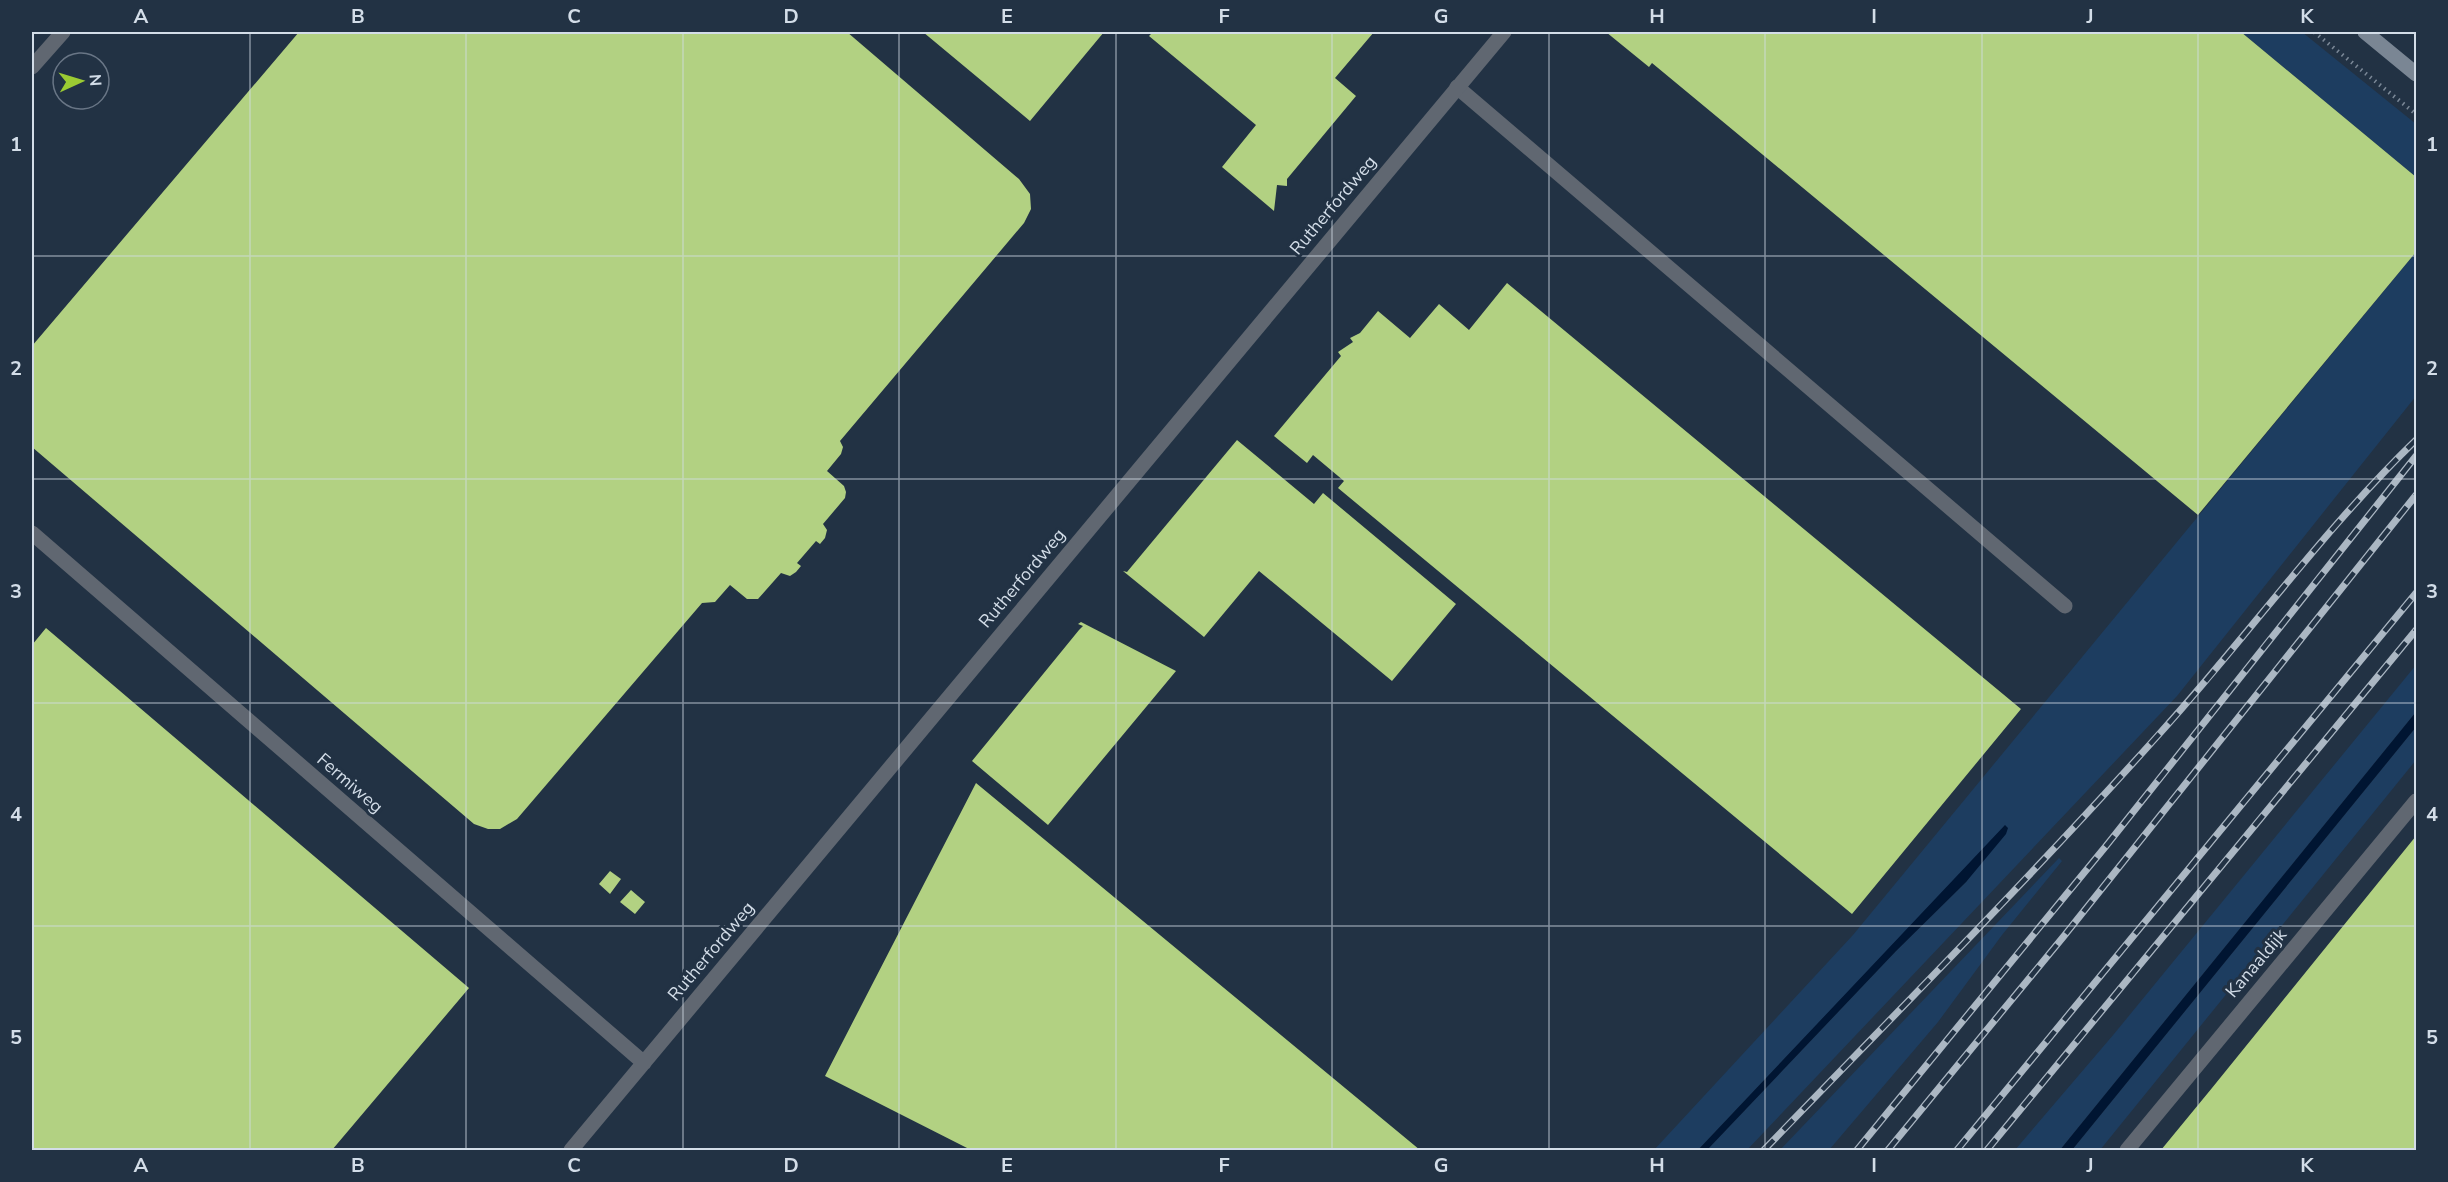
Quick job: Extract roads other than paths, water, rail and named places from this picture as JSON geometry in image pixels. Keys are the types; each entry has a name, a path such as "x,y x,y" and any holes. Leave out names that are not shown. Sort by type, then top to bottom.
{"street":[{"path":"32,67 63,32"},
{"name":"Rutherfordweg","path":"571,1150 1504,32"},
{"path":"2365,32 2416,74"},
{"path":"1457,87 2065,606"},
{"name":"Fermiweg","path":"32,533 644,1063"},
{"name":"Kanaaldijk","path":"2127,1150 2416,801"}],"railway":[{"path":"1764,1150 2113,785 2193,696 2349,510 2416,440"},
{"path":"1857,1150 2106,846 2416,456"},
{"path":"1888,1150 2064,936 2416,495"},
{"path":"1957,1150 2416,593"},
{"path":"1987,1150 2416,630"}]}
